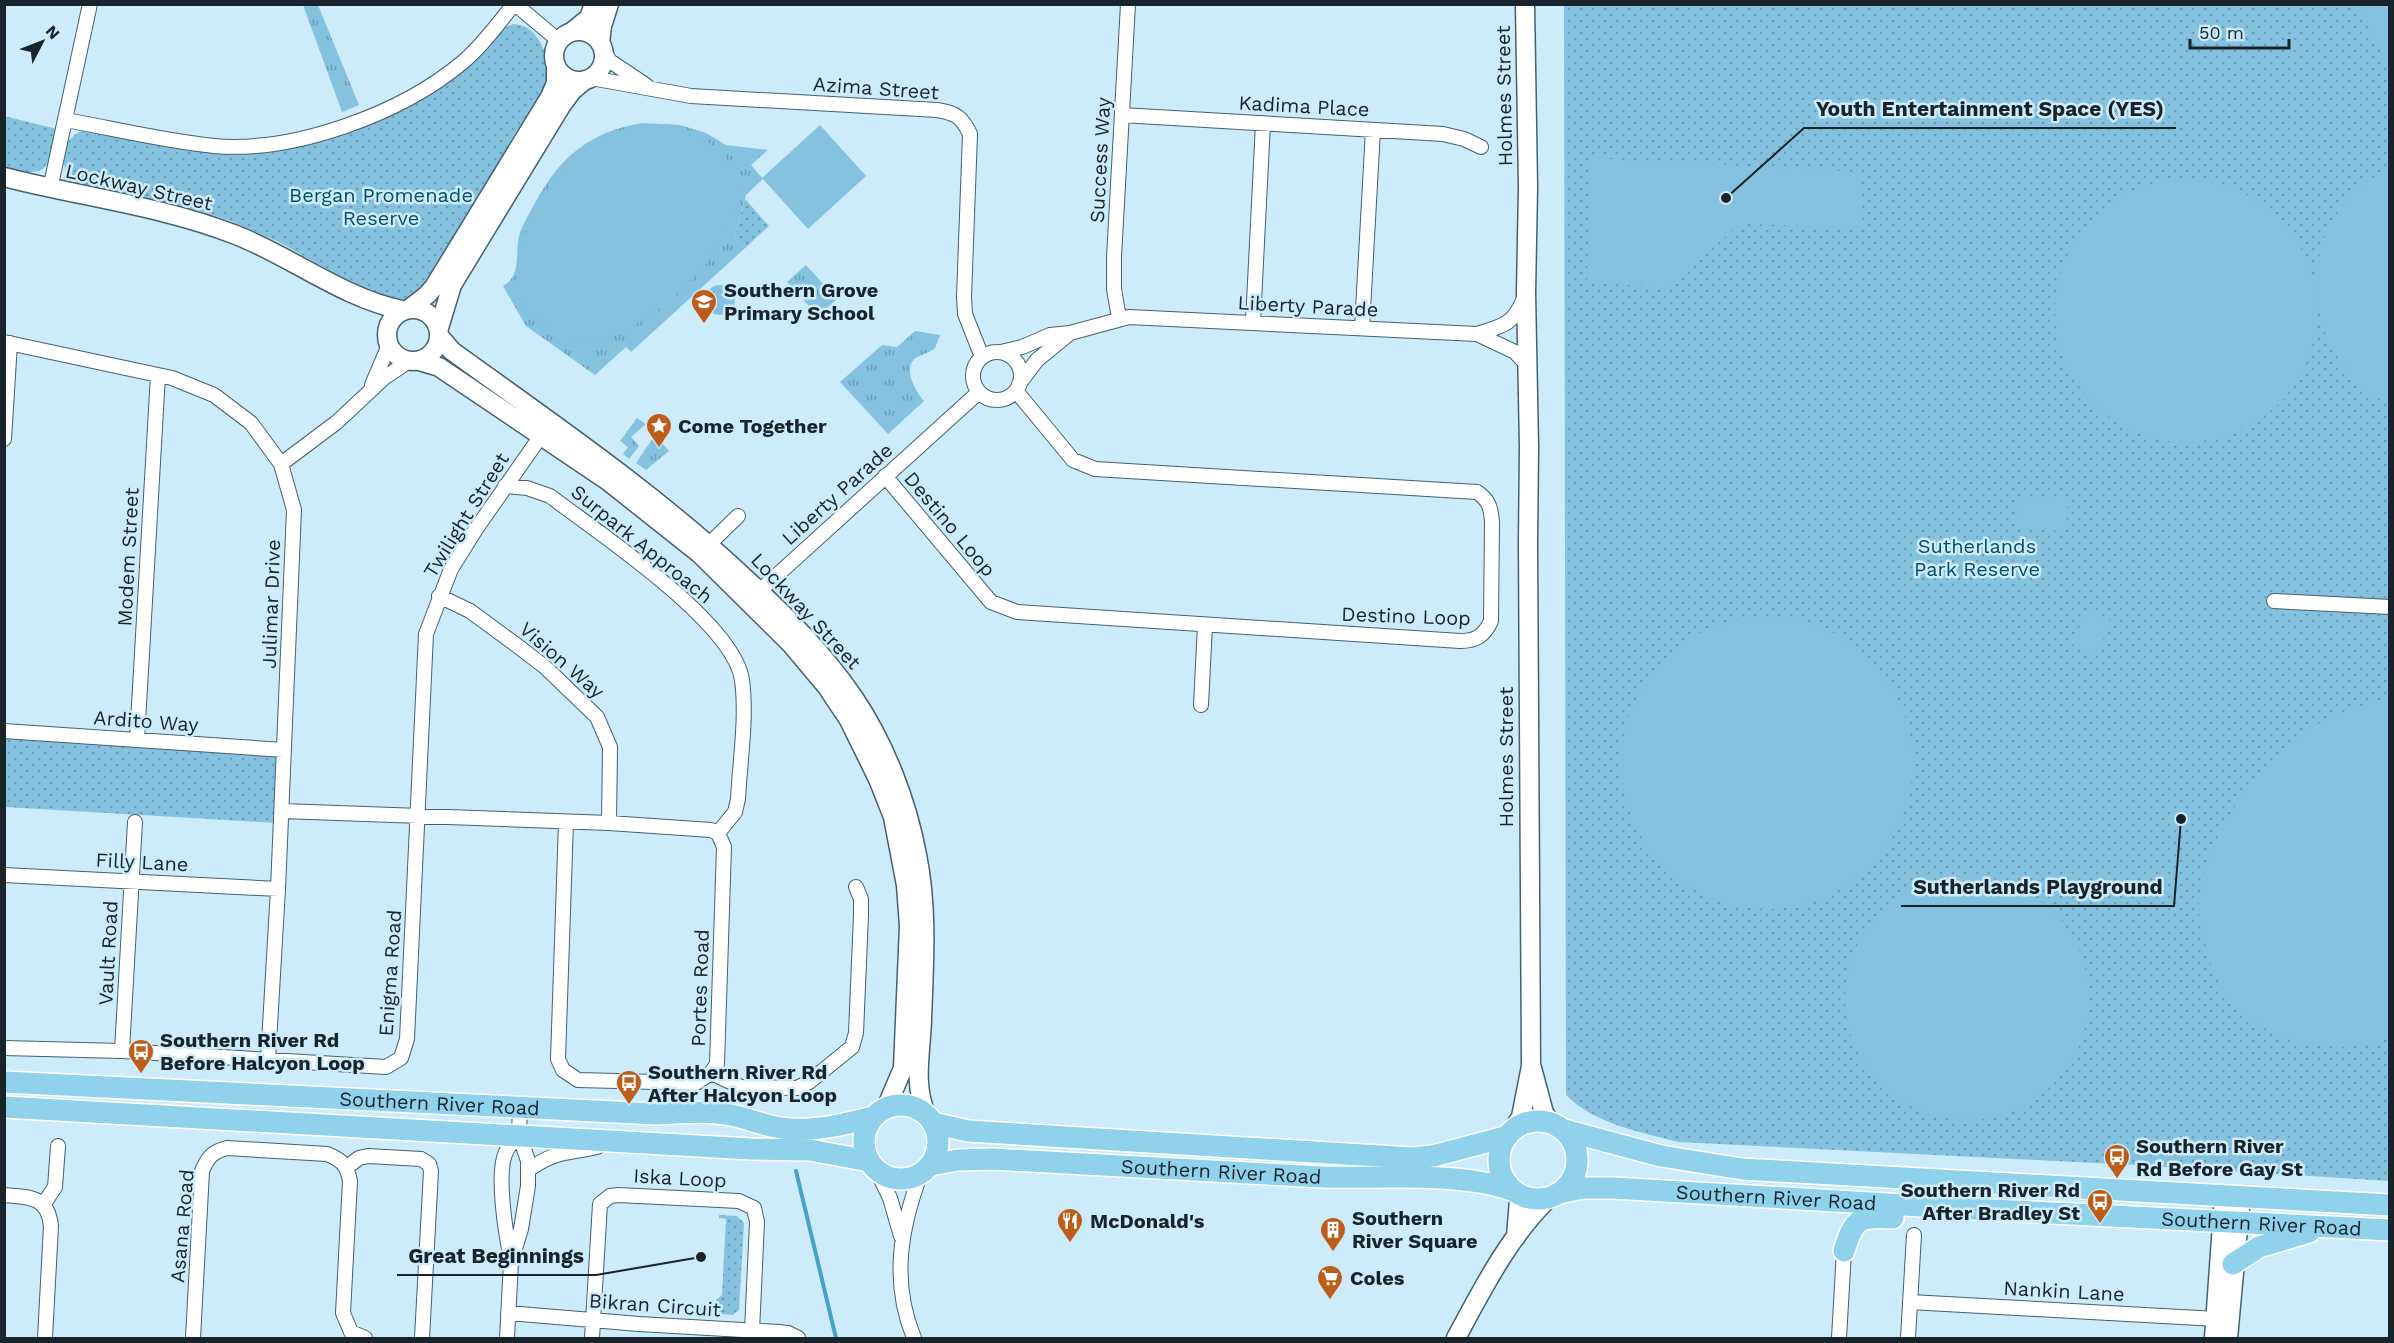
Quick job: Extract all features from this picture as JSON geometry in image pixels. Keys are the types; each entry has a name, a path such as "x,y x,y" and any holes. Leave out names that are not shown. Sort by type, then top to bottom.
{"main road":[{"name":"Southern River Road","path":"4,1082 656,1114 710,1112 730,1114 772,1127 792,1129 826,1128 880,1112"},
{"path":"907,1105 930,1119 937,1131 938,1149 926,1169 910,1178 898,1179 886,1176 872,1165 864,1143 865,1134 880,1112 907,1105"},
{"name":"Southern River Road","path":"4,1107 519,1134 751,1149 810,1150 872,1165"},
{"name":"Southern River Road","path":"930,1119 953,1128 978,1132 1412,1158 1432,1156 1509,1133"},
{"path":"1538,1120 1557,1126 1574,1145 1577,1163 1572,1180 1554,1196 1536,1199 1514,1192 1505,1183 1498,1164 1501,1145 1509,1133 1524,1122 1538,1120"},
{"name":"Southern River Road","path":"1557,1126 1660,1156 1742,1169 2390,1205"},
{"name":"Southern River Road","path":"926,1169 958,1160 992,1159 1363,1179 1398,1176 1474,1182 1514,1192"},
{"name":"Southern River Road","path":"1554,1196 1583,1188 1614,1188 2390,1230"},
{"path":"1844,1251 1854,1224 1870,1216 1958,1220 1965,1218 1973,1209"},
{"path":"2233,1264 2259,1247 2327,1227"}],"street":[{"path":"50,189 90,4"},
{"path":"66,120 215,146 269,143 318,135 373,117 447,75 480,45 514,4 566,36 588,33 602,46 610,61 651,88"},
{"path":"368,392 388,339 391,320 434,287 550,97 556,83 554,57 566,36 589,18 594,4"},
{"path":"281,464 337,422 368,392 414,361 431,354 438,342 448,292 472,251 561,106 572,91 602,66 602,26 609,4"},
{"name":"Success Way","path":"1119,318 1114,285 1128,4"},
{"name":"Holmes Street","path":"1509,1133 1521,1117 1531,1066 1526,4"},
{"path":"556,65 564,76 578,81 588,79 651,88"},
{"name":"Azima Street","path":"651,88 691,96 937,110 960,116 970,135 965,314 982,357"},
{"name":"Kadima Place","path":"1122,115 1443,134 1464,139 1481,147"},
{"path":"1253,322 1263,123"},
{"path":"1362,328 1373,130"},
{"name":"Lockway Street","path":"4,177 185,217 276,253 358,296 386,307 406,310"},
{"name":"Holmes Street","path":"1528,187 1538,278 1536,315 1538,402 1529,447"},
{"name":"Liberty Parade","path":"1001,352 1050,335 1070,333 1119,318 1140,316 1477,334 1512,321 1518,314 1526,293"},
{"name":"Lockway Street","path":"358,296 378,319 388,339"},
{"path":"406,310 428,313 439,332"},
{"name":"Lockway Street","path":"439,332 452,351 546,429"},
{"name":"Liberty Parade","path":"1017,388 1037,360 1070,333"},
{"path":"1477,334 1515,352 1527,366"},
{"path":"388,339 400,358 414,361"},
{"path":"4,439 7,343"},
{"name":"Julimar Drive","path":"7,343 171,378 213,395 251,423 281,464 294,510 282,811 268,1060"},
{"path":"1001,352 1017,363 1021,374 1017,388 1005,399 991,399 979,392 973,378 977,363 982,357 988,353 1001,352"},
{"name":"Lockway Street","path":"414,361 439,368 546,429 635,484 753,596 828,663 855,699 876,735 913,831 920,868 925,934 918,1088 930,1119"},
{"name":"Modem Street","path":"137,740 158,375"},
{"name":"Destino Loop","path":"885,476 991,602 1017,612 1460,641 1479,638 1486,632 1491,621 1491,507 1477,492 1095,470 1073,460 1017,388"},
{"name":"Liberty Parade","path":"753,596 979,392"},
{"name":"Twilight Street","path":"418,814 426,634 449,572 505,486 546,429"},
{"name":"Surpark Approach","path":"505,486 527,488 550,496 678,594 707,621 736,660 742,679 738,799 735,812 718,832"},
{"path":"704,549 738,516"},
{"name":"Vision Way","path":"439,596 470,611 515,644 545,668 597,717 610,747 609,823"},
{"name":"Lockway Street","path":"753,596 837,701 859,737 892,817 906,885 909,926 903,1068 880,1112"},
{"path":"2274,601 2390,607"},
{"path":"1201,705 1205,625"},
{"name":"Ardito Way","path":"4,731 284,750"},
{"path":"282,811 418,814 609,823 718,832"},
{"name":"Enigma Road","path":"4,1048 123,1051 386,1067 401,1058 407,1039 418,814"},
{"name":"Vault Road","path":"123,1051 135,822"},
{"name":"Portes Road","path":"566,822 558,1059 563,1070 578,1080 696,1083 711,1073 717,1064 724,847 718,832"},
{"name":"Filly Lane","path":"4,875 278,889"},
{"path":"711,1073 741,1087 797,1088 809,1082 852,1047 856,1033 861,915 861,899 856,887"},
{"name":"Holmes Street","path":"1531,1066 1544,1113 1557,1126"},
{"path":"507,1338 511,1262 524,1214 528,1170 528,1161 519,1134 520,1108"},
{"path":"511,1262 502,1204 503,1163 506,1151 519,1134"},
{"path":"528,1170 546,1158 564,1152 623,1141"},
{"path":"43,1205 55,1187 58,1146"},
{"name":"Asana Road","path":"193,1338 202,1171 208,1157 215,1151 227,1148 327,1154 339,1159 347,1167"},
{"path":"365,1338 351,1332 343,1313 350,1181 347,1167 359,1158 368,1156 421,1159 429,1164 431,1171 422,1338"},
{"path":"872,1165 890,1198 902,1238"},
{"path":"914,1338 907,1320 900,1278 902,1238 912,1197 926,1169"},
{"path":"1514,1192 1519,1200 1516,1237"},
{"path":"4,1195 28,1197 43,1205 48,1211 51,1226 45,1338"},
{"name":"Iska Loop","path":"593,1320 598,1212 600,1204 605,1199 618,1195 739,1201 754,1208 758,1222 752,1330"},
{"path":"1456,1338 1495,1268 1516,1237 1554,1196"},
{"path":"2214,1338 2232,1196"},
{"path":"2228,1338 2233,1264 2230,1222"},
{"path":"1908,1338 1914,1235"},
{"path":"1839,1338 1844,1251"},
{"name":"Nankin Lane","path":"1910,1302 2217,1319"},
{"name":"Bikran Circuit","path":"508,1313 788,1333 798,1338"},
{"path":"592,1338 593,1320"}],"green space":[{"path":"303,5 318,5 359,105 342,112"},
{"name":"Sutherlands Park Reserve","path":"1564,5 2389,5 2389,1181 2135,1165 1679,1142 1604,1120 1590,1113 1566,1095"},
{"path":"2357,5 2389,5 2389,68"},
{"name":"Bergan Promenade Reserve","path":"513,24 529,29 540,42 548,66 545,87 523,130 518,129 507,148 510,152 477,205 473,204 461,223 464,227 434,275 406,304 375,297 281,243 228,220 200,211 81,185 73,180 64,166 65,149 68,142 82,131 299,145 322,141 380,119 500,30"},
{"path":"4,116 57,129 51,154 44,168 30,172 5,168"},
{"path":"642,123 680,125 706,133 726,145 768,150 751,165 763,179 746,195 734,238 744,249 631,352 626,347 595,375 526,326 503,286 513,276 516,269 520,232 555,172 578,149 591,140 623,127"},
{"path":"669,124 691,132 712,145 729,162 735,172 738,184 736,210 723,239 702,268 675,296 644,319 613,335 583,341 557,334 534,314 522,290 520,264 524,236 536,209 551,184 570,161 591,144 609,134 628,128"},
{"path":"820,125 866,176 808,229 762,178"},
{"path":"1590,158 1861,172 1863,227 1740,224 1668,287 1587,283"},
{"path":"2389,168 2389,405 2358,382 2335,353 2321,320 2316,286 2320,251 2334,219 2357,190"},
{"path":"2173,180 2199,180 2224,185 2248,195 2279,218 2302,249 2312,273 2317,311 2312,349 2302,373 2279,404 2248,427 2224,437 2199,442 2173,442 2148,437 2124,427 2093,404 2070,373 2060,349 2055,324 2055,298 2060,273 2070,249 2093,218 2124,195 2148,185"},
{"path":"745,199 769,226 744,249 734,238"},
{"path":"806,265 837,299 818,316 787,282"},
{"path":"720,285 731,289 735,300 731,311 720,315 709,311 705,300 709,289"},
{"path":"915,331 940,335 935,348 917,357 912,361 910,367 914,386 924,401 888,434 840,382 882,345 897,347"},
{"path":"637,418 646,424 631,437 639,446 629,459 623,454 628,447 620,441"},
{"path":"655,435 669,451 646,470 636,463"},
{"path":"2018,497 2068,499 2066,531 2016,529"},
{"path":"2092,609 2114,624 2091,657 2069,642"},
{"path":"1767,617 1809,623 1836,634 1860,650 1880,670 1896,694 1907,721 1913,763 1907,805 1896,832 1880,856 1860,876 1836,892 1809,903 1767,909 1725,903 1698,892 1674,876 1654,856 1638,832 1627,805 1621,763 1627,721 1638,694 1654,670 1674,650 1698,634 1725,623"},
{"path":"2389,698 2389,1038 2366,1045 2341,1047 2303,1043 2277,1035 2251,1019 2240,1010 2221,986 2209,958 2200,922 2199,900 2203,875 2222,828 2251,785 2268,765 2306,732 2325,720"},
{"path":"4,738 280,754 277,823 5,807"},
{"path":"1955,876 1979,876 2003,881 2025,890 2054,911 2069,930 2080,951 2087,974 2089,998 2087,1022 2080,1045 2069,1066 2054,1085 2025,1106 2003,1115 1979,1120 1955,1120 1931,1115 1909,1106 1889,1093 1872,1076 1859,1056 1850,1034 1845,1010 1845,986 1850,962 1859,940 1872,920 1889,903 1909,890 1931,881"},
{"path":"719,1215 737,1216 744,1223 739,1310 733,1315 691,1311 691,1304 716,1306 716,1300 722,1295 726,1219 719,1218"}],"waterway":[{"path":"796,1171 836,1338"}],"place":[{"name":"Youth Entertainment Space (YES)","path":"1726,198"},
{"name":"Southern Grove Primary School","path":"704,325"},
{"name":"Come Together","path":"659,449"},
{"name":"Sutherlands Playground","path":"2181,819"},
{"name":"Southern River Rd Before Halcyon Loop","path":"141,1075"},
{"name":"Southern River Rd After Halcyon Loop","path":"629,1106"},
{"name":"Southern River Rd Before Gay St","path":"2117,1180"},
{"name":"Southern River Rd After Bradley St","path":"2100,1225"},
{"name":"McDonald's","path":"1070,1244"},
{"name":"Southern River Square","path":"1333,1253"},
{"name":"Great Beginnings","path":"701,1257"},
{"name":"Coles","path":"1330,1301"}]}
